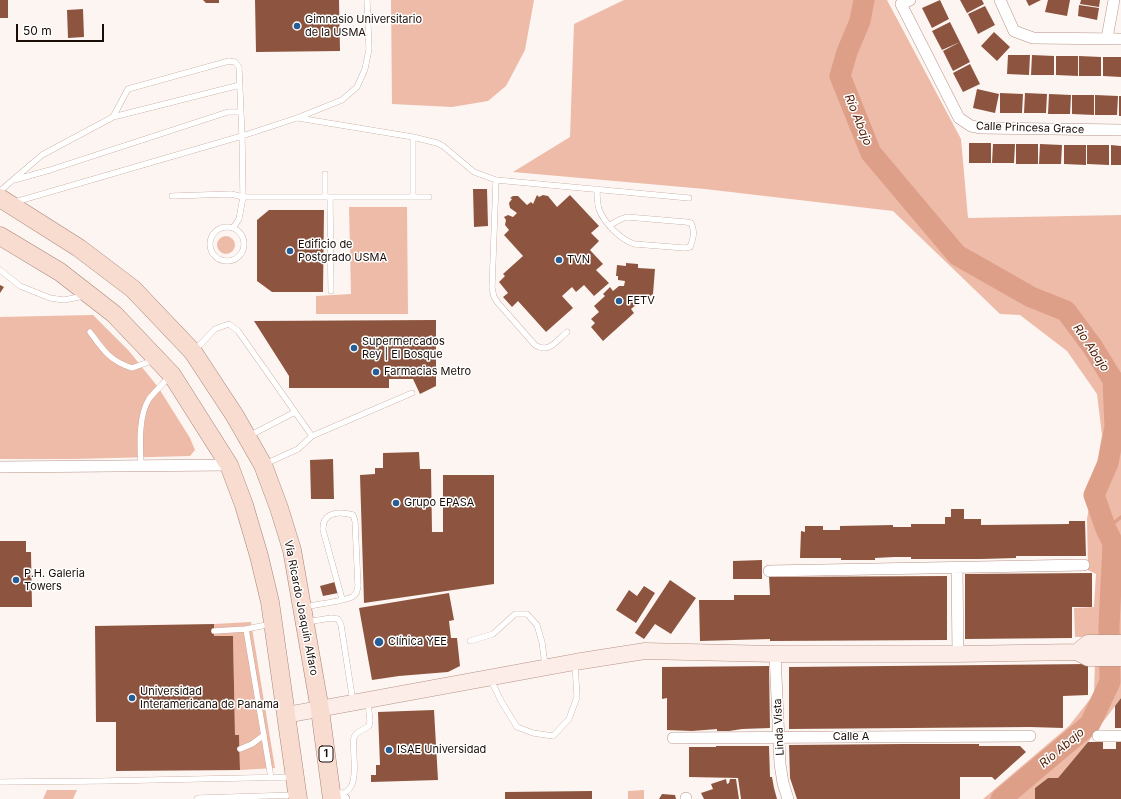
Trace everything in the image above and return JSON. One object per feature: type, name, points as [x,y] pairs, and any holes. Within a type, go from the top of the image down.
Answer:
[{"type":"main road","name":"Vía Ricardo Joaquín Alfaro","points":[[3,198],[79,248],[133,289],[193,352],[235,416],[263,465],[280,508],[292,550],[336,796]]},
{"type":"main road","points":[[0,236],[60,272],[114,314],[172,374],[228,465],[244,505],[259,556],[274,624],[297,790]]},
{"type":"street","name":"Calle Princesa Grace","points":[[910,0],[900,4],[959,118],[971,126],[981,128],[1121,130]]},
{"type":"street","points":[[1000,0],[1014,31],[1033,38],[1121,39]]},
{"type":"street","points":[[1107,38],[1114,0]]},
{"type":"street","points":[[0,467],[228,465]]},
{"type":"street","points":[[769,571],[1084,565]]},
{"type":"street","points":[[957,568],[958,654]]},
{"type":"street","points":[[286,715],[320,710],[490,677],[644,651],[775,654],[958,654],[1084,651],[1121,643]]},
{"type":"street","points":[[1084,651],[1121,658]]},
{"type":"street","name":"Linda Vista","points":[[775,654],[782,777],[788,799]]},
{"type":"street","name":"Calle A","points":[[673,738],[1030,736]]},
{"type":"street","points":[[1098,736],[1121,736]]},
{"type":"lane","points":[[3,198],[242,136],[297,118],[342,100],[357,87],[365,69],[369,49],[367,0]]},
{"type":"lane","points":[[113,117],[128,89],[229,61],[235,62],[239,67],[243,197],[239,219],[233,228]]},
{"type":"lane","points":[[3,198],[12,180],[42,155],[113,117],[240,85]]},
{"type":"lane","points":[[12,180],[50,170],[228,112],[241,112]]},
{"type":"lane","points":[[297,118],[437,142],[474,172],[496,180],[689,198]]},
{"type":"lane","points":[[413,137],[413,197]]},
{"type":"lane","points":[[325,174],[328,197],[332,291]]},
{"type":"lane","points":[[496,180],[492,288],[494,297],[534,345],[540,348],[545,349],[567,332]]},
{"type":"lane","points":[[597,189],[598,208],[610,225],[623,238],[634,244],[685,248],[690,247],[693,241],[694,228],[691,223],[686,222],[627,217],[621,218],[610,225]]},
{"type":"lane","points":[[172,196],[231,194],[243,197],[429,197]]},
{"type":"lane","points":[[228,227],[233,228],[242,236],[244,247],[238,257],[228,261],[223,261],[218,259],[211,250],[211,239],[217,230],[228,227]]},
{"type":"lane","points":[[0,270],[20,286],[50,298],[64,300],[90,295]]},
{"type":"lane","points":[[193,352],[215,329],[229,324],[238,330],[312,436]]},
{"type":"lane","points":[[90,332],[104,352],[117,362],[129,367],[132,368],[157,359]]},
{"type":"lane","points":[[141,466],[140,438],[143,417],[149,400],[172,374]]},
{"type":"lane","points":[[263,465],[298,448],[312,436],[412,393]]},
{"type":"lane","points":[[247,437],[295,412]]},
{"type":"lane","points":[[303,615],[353,596],[357,592],[355,521],[353,515],[330,514],[322,523],[342,599]]},
{"type":"lane","points":[[470,641],[493,634],[515,614],[527,614],[537,625],[542,642],[546,667]]},
{"type":"lane","points":[[303,615],[338,619],[341,625],[361,701],[370,721],[369,726],[357,733],[354,737],[354,772],[352,787],[348,791],[336,796]]},
{"type":"lane","points":[[214,631],[246,629],[274,624]]},
{"type":"lane","points":[[246,629],[271,778]]},
{"type":"lane","points":[[490,677],[501,702],[517,727],[533,733],[553,736],[569,719],[577,697],[575,662]]},
{"type":"lane","points":[[240,749],[252,744],[264,735]]},
{"type":"lane","points":[[0,782],[103,782],[271,778],[297,790]]},
{"type":"lane","points":[[197,799],[297,790]]},
{"type":"shaded area","points":[[391,0],[534,0],[525,50],[506,86],[488,101],[452,107],[392,104]]},
{"type":"shaded area","points":[[624,0],[887,0],[961,139],[968,218],[1121,215],[1121,636],[1075,637],[1074,608],[1094,607],[1096,574],[1088,570],[1087,519],[1102,435],[1097,394],[1067,351],[1020,315],[1000,314],[893,211],[705,189],[513,172],[570,137],[574,24]]},
{"type":"shaded area","points":[[349,207],[407,207],[408,314],[316,314],[316,296],[351,294]]},
{"type":"shaded area","points":[[226,236],[233,238],[235,245],[233,252],[226,254],[219,252],[217,245],[219,238]]},
{"type":"shaded area","points":[[93,315],[129,351],[158,387],[190,438],[195,450],[190,456],[0,459],[0,317]]},
{"type":"shaded area","points":[[251,622],[275,768],[240,770],[239,735],[235,735],[233,636],[214,636],[214,624]]},
{"type":"shaded area","points":[[1095,662],[1121,662],[1121,698],[1088,742],[1058,778],[1048,778],[1035,788],[1035,799],[983,799],[1069,726],[1094,694]]},
{"type":"shaded area","points":[[47,790],[77,790],[73,799],[43,799]]},
{"type":"shaded area","points":[[644,790],[644,799],[628,799],[628,791]]},
{"type":"building","points":[[0,0],[8,0],[8,18],[0,18]]},
{"type":"building","points":[[203,0],[219,0],[219,3],[206,3]]},
{"type":"building","name":"Gimnasio Universitario de la USMA","points":[[255,0],[339,0],[340,51],[256,52]]},
{"type":"building","points":[[940,0],[949,19],[932,28],[922,8]]},
{"type":"building","points":[[960,0],[982,0],[984,4],[967,13]]},
{"type":"building","points":[[1026,0],[1041,0],[1029,6]]},
{"type":"building","points":[[1048,0],[1070,0],[1067,16],[1045,12]]},
{"type":"building","points":[[1081,0],[1100,0],[1099,7],[1080,4]]},
{"type":"building","points":[[1079,5],[1099,8],[1097,20],[1078,16]]},
{"type":"building","points":[[985,6],[995,25],[978,34],[968,14]]},
{"type":"building","points":[[83,9],[84,37],[68,38],[67,10]]},
{"type":"building","points":[[950,22],[960,42],[942,50],[932,31]]},
{"type":"building","points":[[994,32],[1010,47],[997,61],[981,46]]},
{"type":"building","points":[[960,42],[970,62],[953,71],[943,51]]},
{"type":"building","points":[[1008,55],[1030,55],[1029,75],[1007,74]]},
{"type":"building","points":[[1032,55],[1054,56],[1054,75],[1031,75]]},
{"type":"building","points":[[1056,56],[1078,56],[1078,76],[1056,75]]},
{"type":"building","points":[[1079,56],[1101,57],[1101,76],[1079,76]]},
{"type":"building","points":[[1103,57],[1121,57],[1121,77],[1103,76]]},
{"type":"building","points":[[970,64],[980,84],[963,92],[953,73]]},
{"type":"building","points":[[977,89],[999,94],[995,113],[973,108]]},
{"type":"building","points":[[1000,93],[1023,94],[1022,113],[1000,113]]},
{"type":"building","points":[[1025,93],[1047,94],[1046,113],[1024,113]]},
{"type":"building","points":[[1049,94],[1071,95],[1070,114],[1048,114]]},
{"type":"building","points":[[1072,95],[1094,95],[1094,115],[1072,114]]},
{"type":"building","points":[[1095,95],[1118,96],[1117,115],[1095,115]]},
{"type":"building","points":[[1119,96],[1121,96],[1121,116],[1119,116]]},
{"type":"building","points":[[969,143],[991,143],[991,163],[969,163]]},
{"type":"building","points":[[993,144],[1015,144],[1014,163],[992,163]]},
{"type":"building","points":[[1016,144],[1038,144],[1038,164],[1016,164]]},
{"type":"building","points":[[1040,144],[1062,145],[1061,164],[1039,164]]},
{"type":"building","points":[[1064,145],[1086,145],[1086,165],[1064,164]]},
{"type":"building","points":[[1087,145],[1109,145],[1109,165],[1087,164]]},
{"type":"building","points":[[1111,145],[1121,146],[1121,165],[1111,165]]},
{"type":"building","points":[[473,189],[487,189],[488,226],[474,227]]},
{"type":"building","name":"TVN","points":[[537,195],[539,197],[543,195],[548,196],[557,207],[570,195],[599,226],[591,233],[599,241],[590,250],[603,264],[596,270],[609,283],[594,296],[584,285],[576,292],[572,287],[562,296],[573,308],[546,332],[518,301],[512,307],[503,297],[508,293],[499,282],[505,276],[503,274],[523,256],[504,235],[509,230],[505,225],[506,220],[504,217],[508,215],[513,217],[517,213],[510,208],[509,203],[512,199],[510,198],[513,196],[518,196],[527,205],[531,202],[533,204]]},
{"type":"building","name":"Edificio de Postgrado USMA","points":[[269,210],[324,210],[323,292],[272,292],[257,281],[257,220]]},
{"type":"building","name":"FETV","points":[[626,263],[638,264],[638,268],[655,269],[653,294],[649,297],[637,296],[637,304],[631,309],[634,313],[603,341],[591,327],[595,323],[591,319],[599,312],[594,306],[605,296],[603,294],[610,287],[613,291],[619,286],[624,286],[625,281],[618,280],[618,276],[616,276],[617,265],[626,266]]},
{"type":"building","points":[[0,285],[4,287],[0,293]]},
{"type":"building","name":"Supermercados Rey | El Bosque","points":[[436,320],[436,386],[420,394],[413,379],[389,379],[389,388],[289,388],[289,376],[254,321]]},
{"type":"building","name":"Grupo EPASA","points":[[419,452],[420,469],[431,469],[432,532],[443,532],[443,475],[494,475],[494,584],[364,603],[360,475],[375,474],[375,468],[383,468],[383,453]]},
{"type":"building","points":[[333,459],[334,499],[311,499],[310,460]]},
{"type":"building","points":[[951,509],[964,509],[964,519],[981,519],[981,525],[1069,524],[1069,521],[1085,521],[1086,556],[1016,556],[1016,558],[981,559],[911,559],[911,557],[894,557],[875,558],[875,560],[800,558],[801,531],[805,532],[805,526],[823,526],[823,530],[840,530],[840,526],[893,525],[893,527],[911,527],[911,524],[945,524],[945,517],[951,517]]},
{"type":"building","name":"P.H. Galeria Towers","points":[[0,541],[26,541],[26,552],[31,552],[32,607],[0,607]]},
{"type":"building","points":[[762,560],[762,579],[733,579],[733,561]]},
{"type":"building","points":[[1092,573],[1092,607],[1072,607],[1072,638],[965,639],[965,574]]},
{"type":"building","points":[[947,576],[947,640],[770,641],[770,639],[700,641],[699,600],[734,600],[734,595],[770,595],[769,577]]},
{"type":"building","points":[[670,580],[696,598],[671,634],[655,624],[644,639],[635,633]]},
{"type":"building","points":[[335,582],[338,593],[323,596],[320,586]]},
{"type":"building","points":[[644,586],[655,593],[636,623],[616,610],[629,590],[637,596]]},
{"type":"building","points":[[449,593],[454,620],[449,621],[451,638],[457,638],[460,666],[448,672],[372,680],[359,608]]},
{"type":"building","points":[[214,624],[214,636],[233,636],[235,735],[239,735],[240,770],[116,771],[116,722],[96,722],[95,626]]},
{"type":"building","points":[[1088,664],[1088,695],[1063,696],[1063,728],[789,729],[789,667]]},
{"type":"building","points":[[769,666],[770,728],[729,731],[717,731],[717,729],[692,731],[667,730],[667,698],[662,699],[662,667]]},
{"type":"building","points":[[1121,698],[1121,728],[1115,728],[1115,706]]},
{"type":"building","points":[[434,710],[438,780],[371,782],[371,775],[376,775],[376,765],[380,765],[378,712]]},
{"type":"building","points":[[1088,742],[1103,742],[1103,749],[1116,749],[1116,742],[1121,742],[1121,799],[1035,799],[1035,788],[1048,778],[1058,778]]},
{"type":"building","points":[[979,744],[979,746],[1020,746],[1026,752],[995,780],[992,777],[960,777],[960,799],[797,799],[790,778],[789,745]]},
{"type":"building","points":[[769,746],[770,777],[772,777],[777,799],[741,799],[738,778],[689,777],[689,747]]},
{"type":"building","points":[[726,779],[727,784],[729,783],[730,779],[736,779],[739,799],[704,799],[701,793],[713,789],[711,784]]},
{"type":"building","points":[[592,791],[592,799],[505,799],[505,792]]},
{"type":"building","points":[[662,794],[675,795],[676,799],[659,799]]},
{"type":"waterway","name":"Río Abajo","points":[[864,0],[860,21],[847,52],[840,76],[871,153],[957,255],[1031,297],[1066,311],[1092,346],[1113,380],[1115,427],[1108,463],[1094,495],[1106,529],[1113,543],[1109,626],[1110,682],[1090,724],[1001,799]]},
{"type":"waterway","points":[[1106,529],[1121,517]]},
{"type":"place","name":"Gimnasio Universitario de la USMA","points":[[297,26]]},
{"type":"place","name":"Edificio de Postgrado USMA","points":[[290,251]]},
{"type":"place","name":"TVN","points":[[559,260]]},
{"type":"place","name":"FETV","points":[[619,301]]},
{"type":"place","name":"Supermercados Rey | El Bosque","points":[[354,348]]},
{"type":"place","name":"Farmacias Metro","points":[[376,372]]},
{"type":"place","name":"Grupo EPASA","points":[[396,503]]},
{"type":"place","name":"P.H. Galeria Towers","points":[[16,580]]},
{"type":"place","name":"Clínica YEE","points":[[379,642]]},
{"type":"place","name":"Universidad Interamericana de Panama","points":[[132,698]]},
{"type":"place","name":"ISAE Universidad","points":[[389,750]]}]
